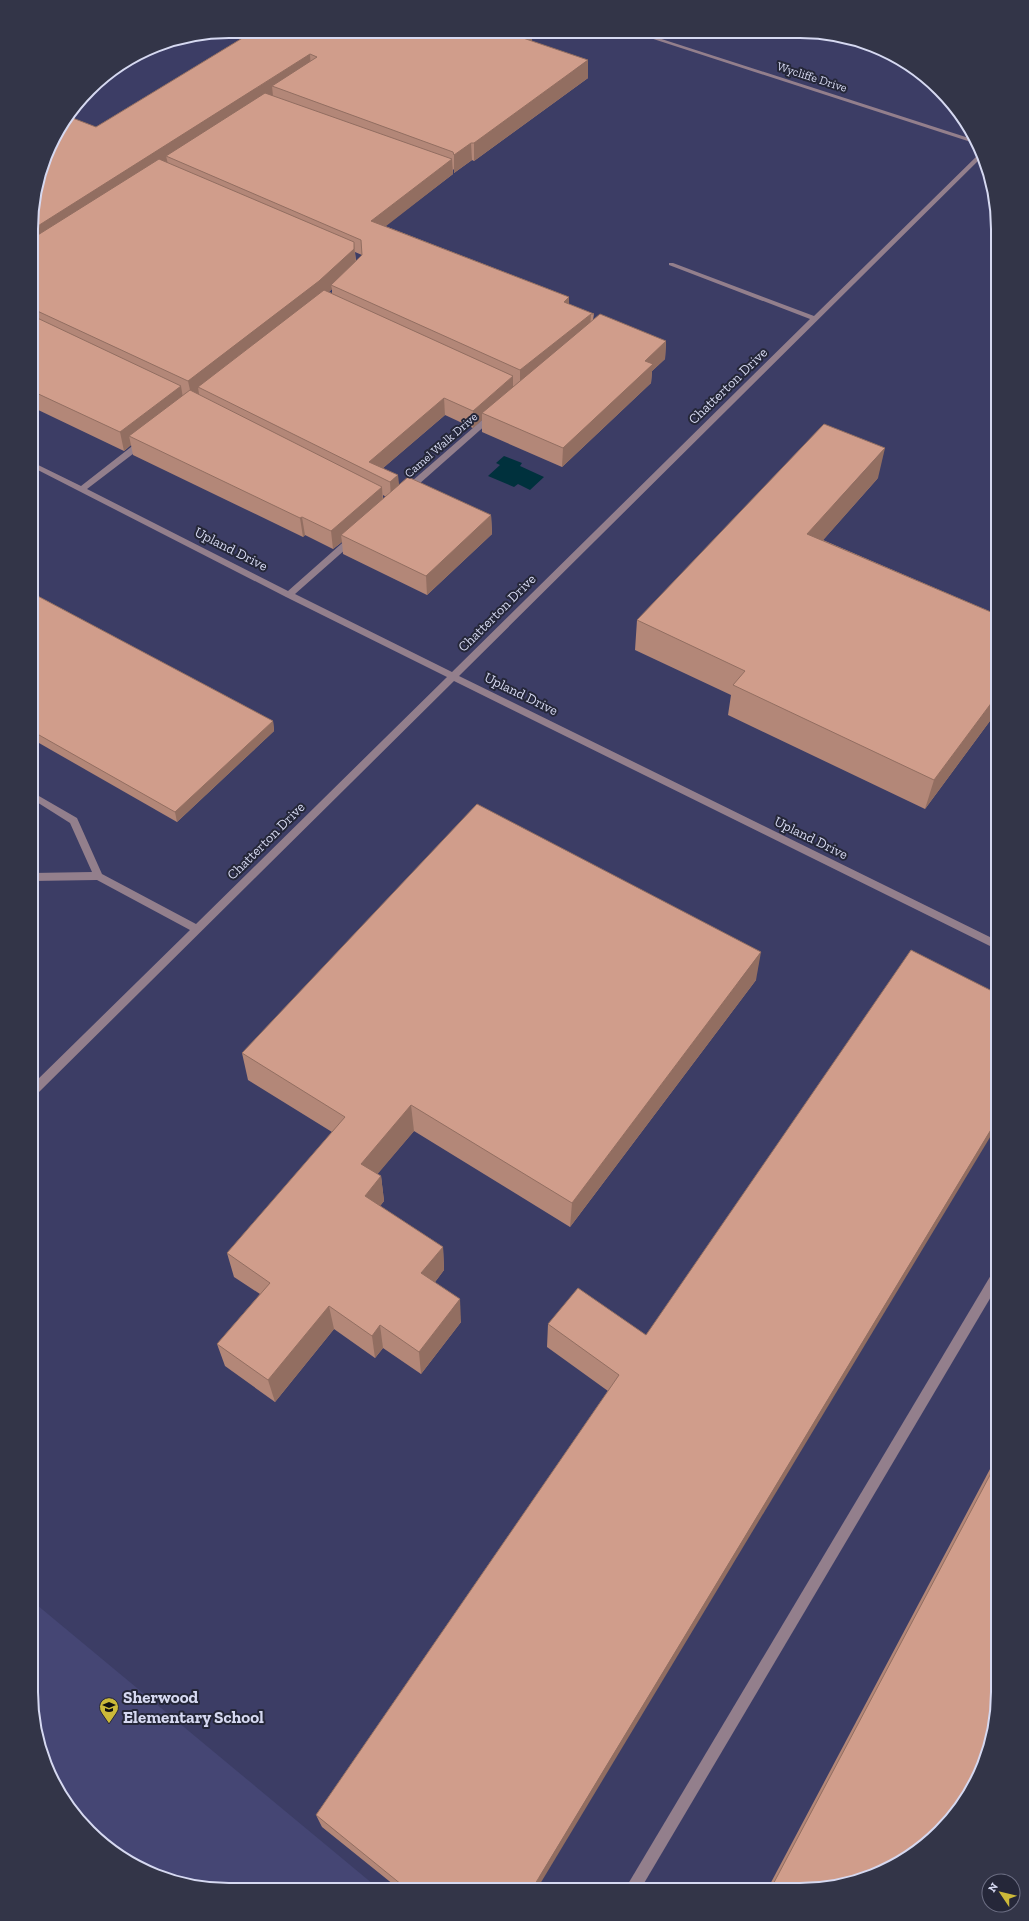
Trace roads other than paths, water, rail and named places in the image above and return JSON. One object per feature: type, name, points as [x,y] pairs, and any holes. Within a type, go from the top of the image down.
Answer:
[{"type":"street","name":"Wycliffe Drive","points":[[653,38],[969,140]]},
{"type":"street","name":"Chatterton Drive","points":[[38,1086],[816,320],[977,159]]},
{"type":"street","points":[[671,264],[816,320]]},
{"type":"street","name":"Camel Walk Drive","points":[[403,493],[497,411]]},
{"type":"street","points":[[82,489],[152,435]]},
{"type":"street","name":"Upland Drive","points":[[38,467],[289,595],[991,943]]},
{"type":"street","points":[[289,595],[357,534]]},
{"type":"street","points":[[38,799],[74,821],[98,876]]},
{"type":"street","points":[[38,877],[98,876],[197,929]]},
{"type":"street","points":[[636,1883],[991,1286]]},
{"type":"place","name":"Sherwood Elementary School","points":[[109,1724]]}]
